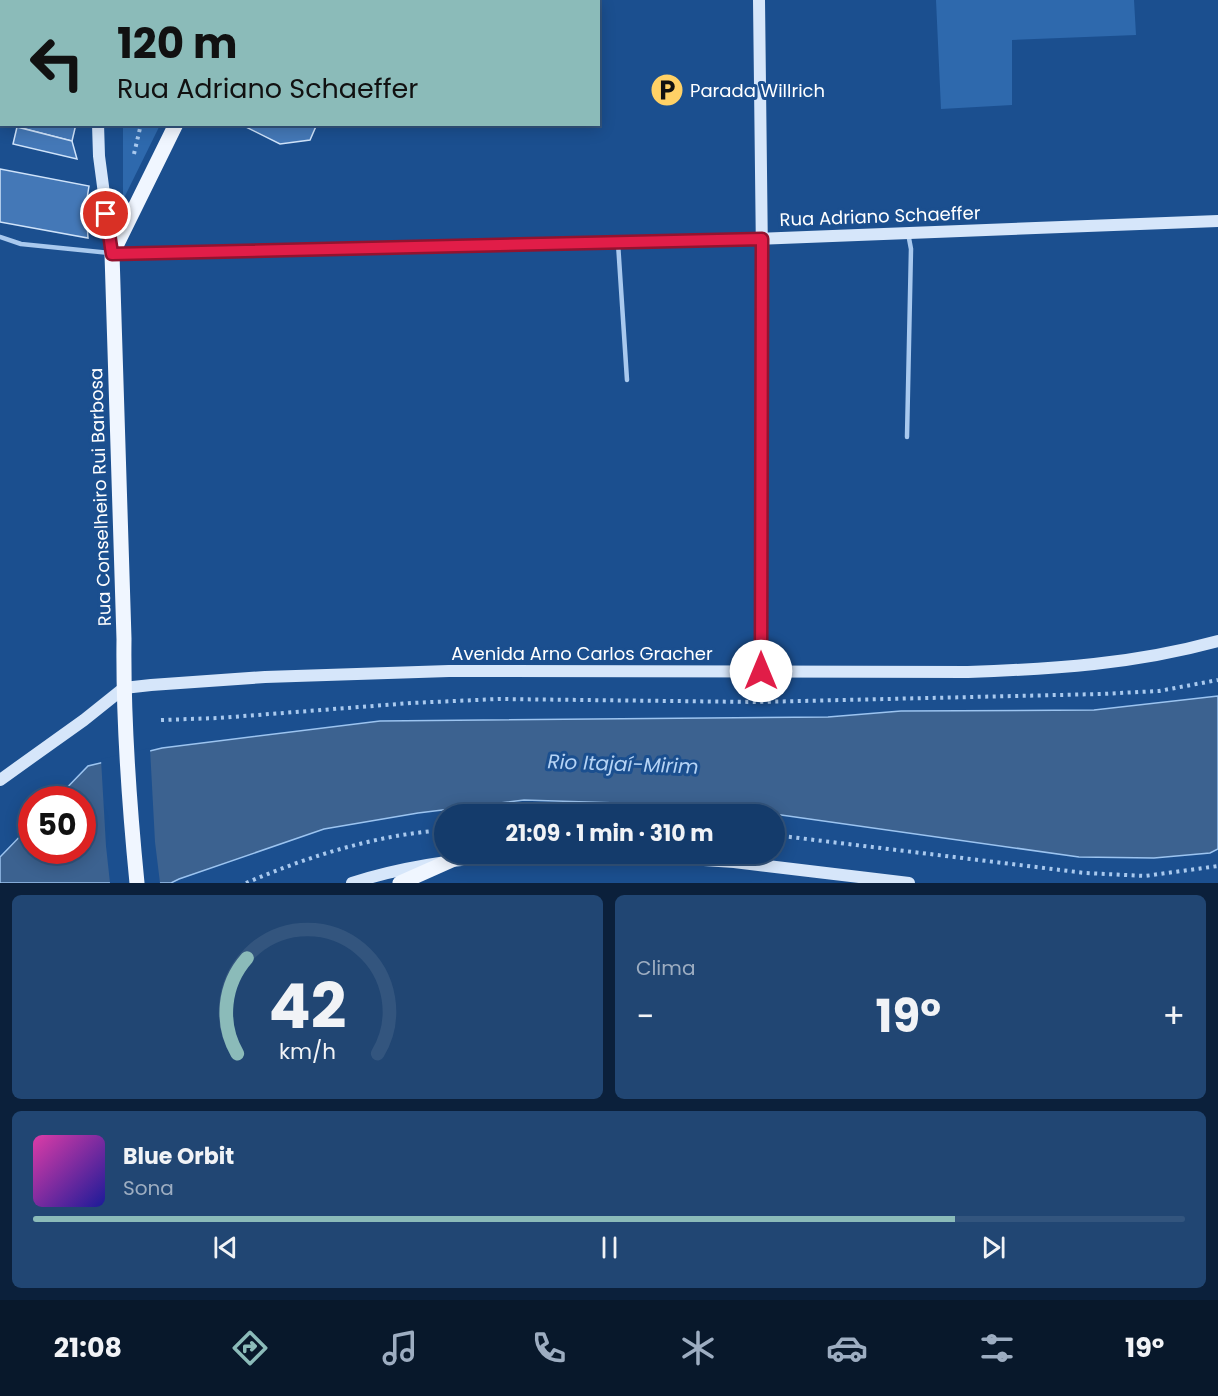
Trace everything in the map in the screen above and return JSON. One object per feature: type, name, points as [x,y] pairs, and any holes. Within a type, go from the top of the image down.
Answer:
[{"type":"main road","points":[[759,0],[762,239],[761,671]]},
{"type":"main road","points":[[98,126],[99,156],[112,254]]},
{"type":"main road","points":[[112,254],[175,126]]},
{"type":"main road","name":"Rua Adriano Schaeffer","points":[[112,254],[762,239],[1218,221]]},
{"type":"main road","name":"Rua Conselheiro Rui Barbosa","points":[[112,254],[124,688],[137,883]]},
{"type":"main road","name":"Avenida Arno Carlos Gracher","points":[[124,688],[265,677],[449,671],[956,672],[1048,669],[1124,662],[1218,641]]},
{"type":"main road","points":[[0,780],[84,720],[124,688]]},
{"type":"main road","points":[[352,883],[373,876],[434,864]]},
{"type":"main road","points":[[400,883],[443,864]]},
{"type":"main road","points":[[751,864],[909,883]]},
{"type":"lane","points":[[907,437],[911,249],[908,233]]},
{"type":"lane","points":[[0,237],[21,244],[112,254]]},
{"type":"lane","points":[[618,243],[627,380]]},
{"type":"path","points":[[134,154],[141,126]]},
{"type":"path","points":[[161,720],[498,699],[757,702],[1101,694],[1159,691],[1218,680]]},
{"type":"path","points":[[246,883],[311,857],[359,844],[434,832]]},
{"type":"path","points":[[785,836],[1085,873],[1145,876],[1218,866]]},
{"type":"shaded area","points":[[936,0],[1134,0],[1136,35],[1012,40],[1012,105],[941,109]]},
{"type":"shaded area","points":[[123,126],[160,126],[123,200]]},
{"type":"water","name":"Rio Itajaí-Mirim","points":[[1218,696],[1218,849],[1210,853],[1154,858],[1079,857],[785,816],[785,804],[650,804],[524,800],[491,804],[434,804],[434,811],[324,829],[171,883],[0,883],[0,857],[18,838],[18,864],[96,864],[96,786],[69,786],[88,766],[162,748],[380,721],[828,717],[901,711],[1094,710]]},
{"type":"pier","points":[[150,748],[155,842],[160,883],[110,883],[101,759]]},
{"type":"building","points":[[14,126],[76,126],[72,141]]},
{"type":"building","points":[[244,126],[316,126],[310,140],[280,144]]},
{"type":"building","points":[[17,127],[72,141],[77,159],[13,144]]},
{"type":"building","points":[[0,169],[89,186],[86,205],[88,238],[0,222]]},
{"type":"place","name":"Parada Willrich","points":[[667,90]]},
{"type":"route","points":[[106,214],[112,254],[762,239],[761,671]]}]
